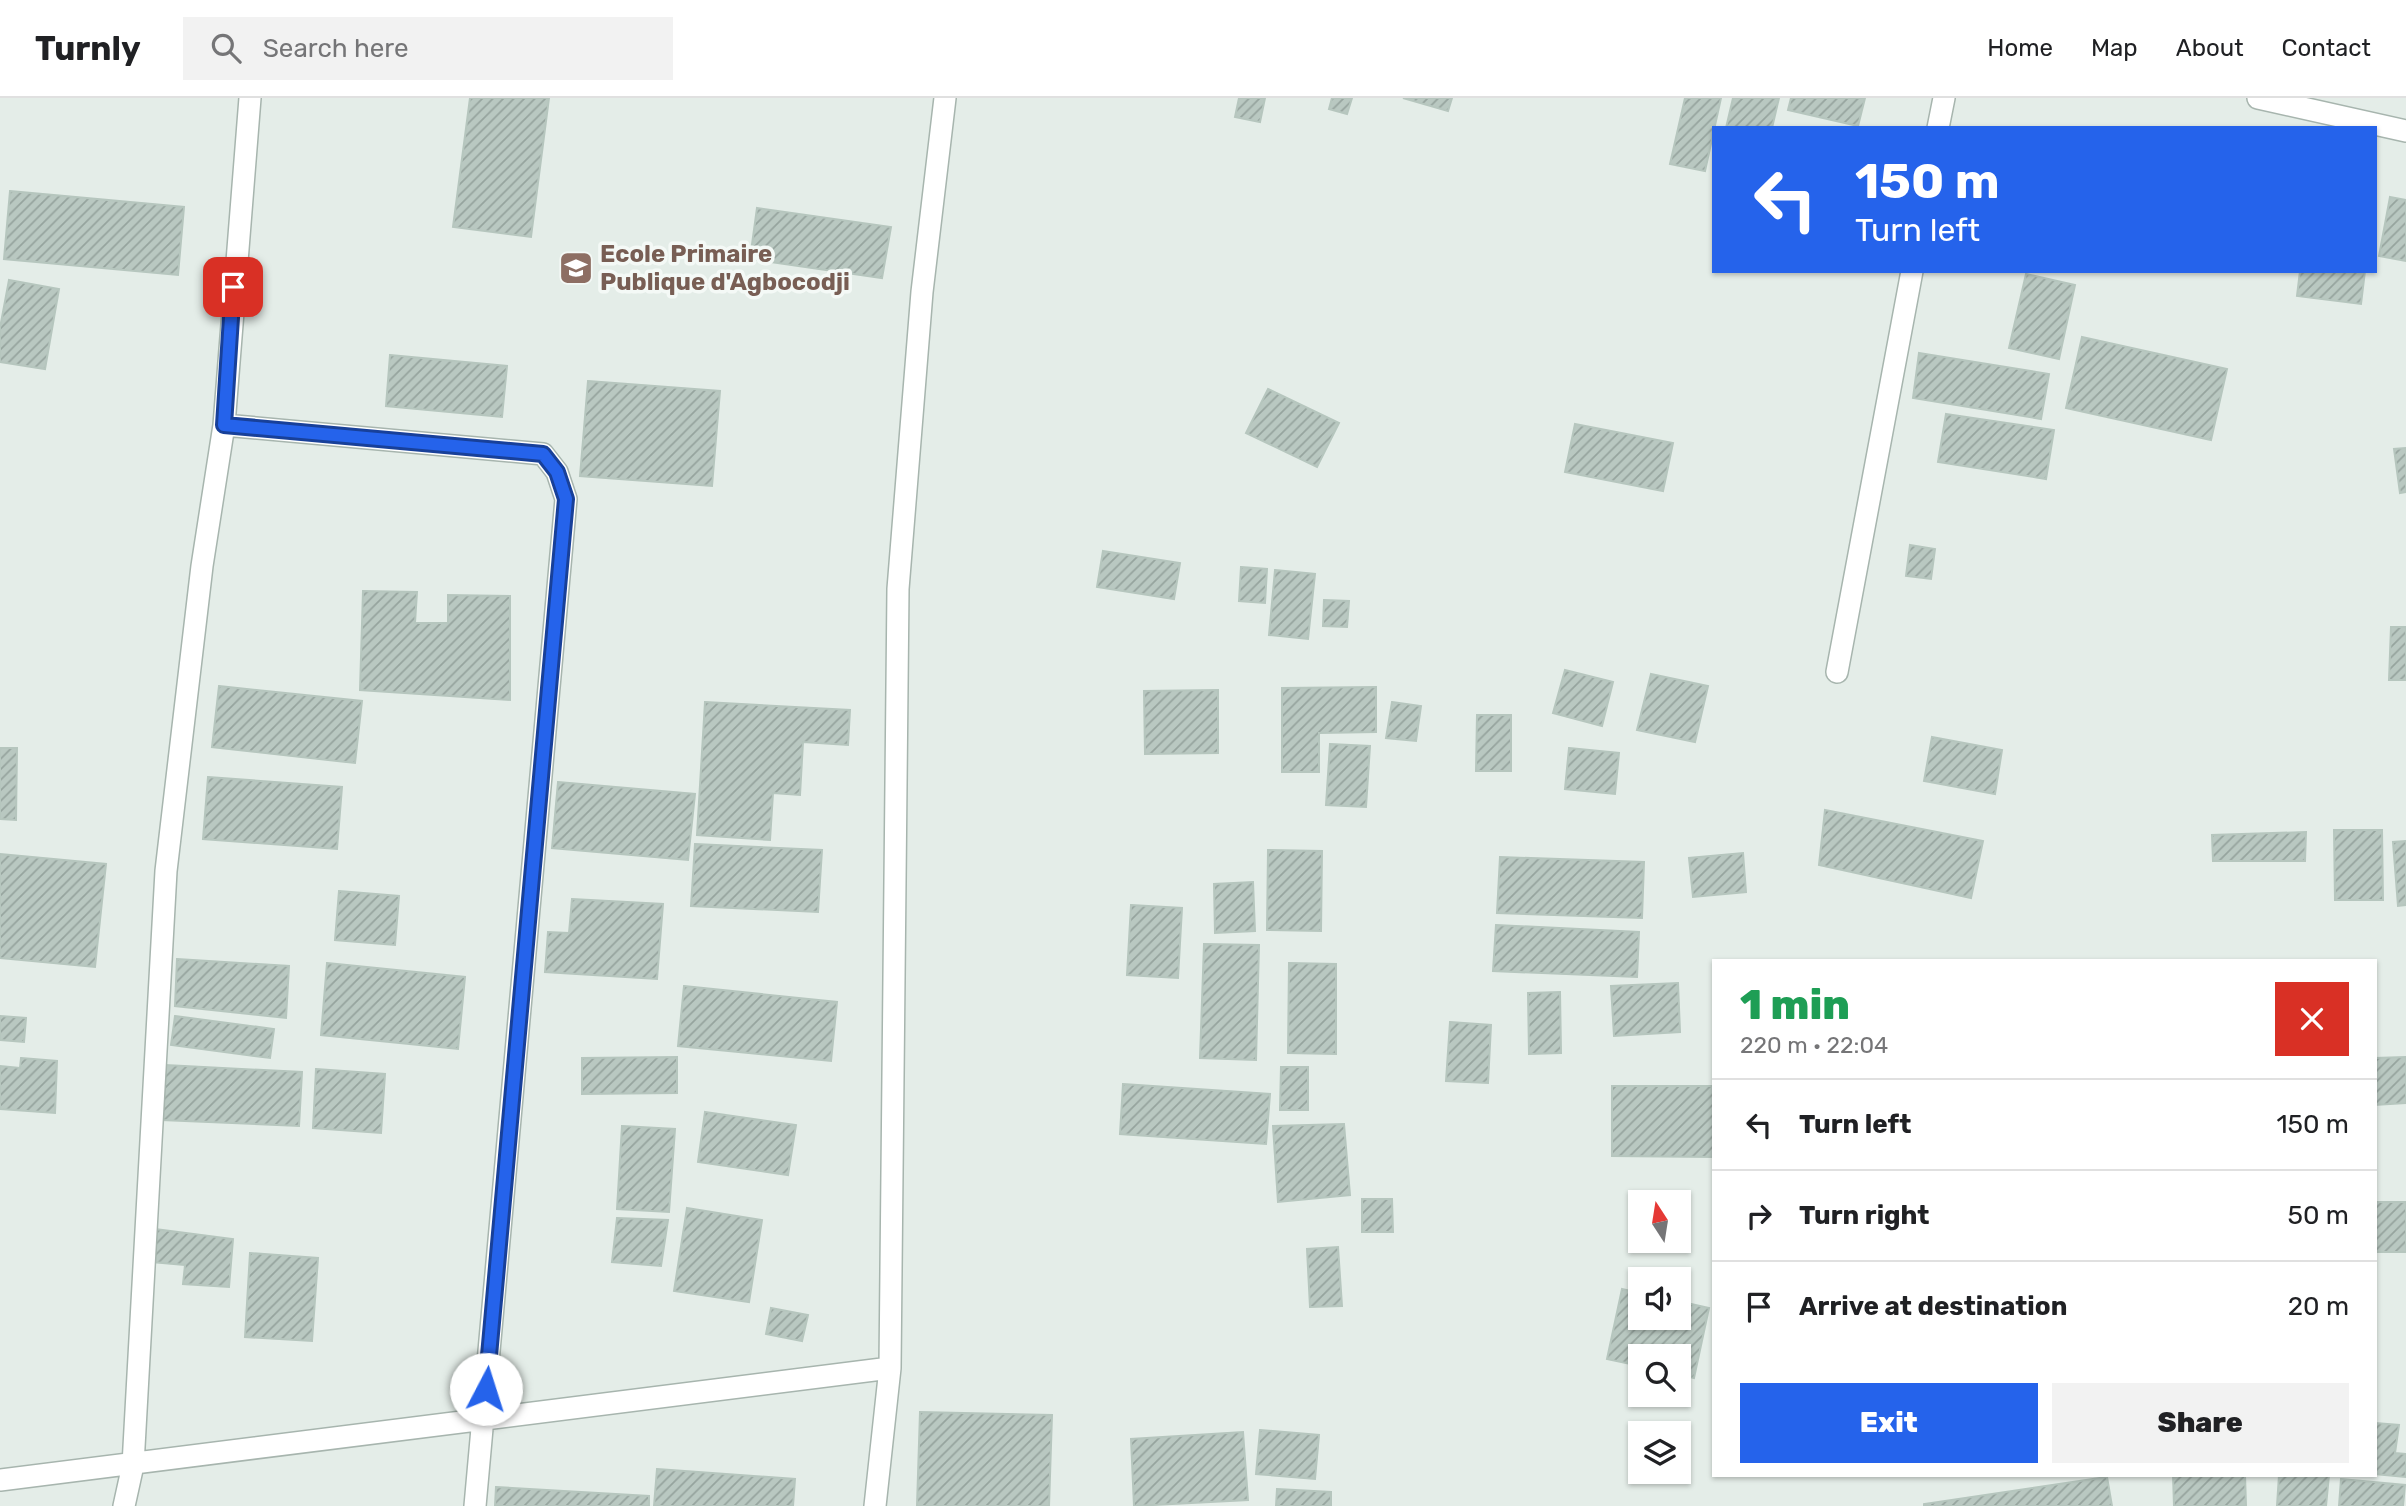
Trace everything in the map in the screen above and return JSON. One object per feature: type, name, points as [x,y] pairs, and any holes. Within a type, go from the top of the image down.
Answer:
[{"type":"street","points":[[124,1506],[133,1465],[166,871],[202,566],[224,425],[250,98]]},
{"type":"street","points":[[875,1506],[890,1368],[898,589],[922,292],[945,98]]},
{"type":"street","points":[[1938,126],[1944,98]]},
{"type":"street","points":[[2258,98],[2406,131]]},
{"type":"street","points":[[1838,672],[1912,273]]},
{"type":"street","points":[[224,425],[543,454],[557,472],[566,499],[475,1506]]},
{"type":"street","points":[[0,1480],[133,1465],[483,1417],[890,1368]]},
{"type":"building","points":[[470,98],[549,98],[531,237],[453,227]]},
{"type":"building","points":[[1239,98],[1265,98],[1260,122],[1235,117]]},
{"type":"building","points":[[1332,98],[1352,98],[1347,114],[1329,109]]},
{"type":"building","points":[[1403,98],[1452,98],[1448,111]]},
{"type":"building","points":[[1685,98],[1721,98],[1715,126],[1712,126],[1705,171],[1670,164]]},
{"type":"building","points":[[1733,98],[1779,98],[1772,126],[1726,126]]},
{"type":"building","points":[[1791,98],[1865,98],[1858,126],[1788,110]]},
{"type":"building","points":[[10,191],[184,207],[178,275],[4,259]]},
{"type":"building","points":[[2390,197],[2406,200],[2406,261],[2379,256]]},
{"type":"building","points":[[757,208],[891,227],[882,278],[750,259]]},
{"type":"building","points":[[2300,273],[2365,273],[2361,304],[2297,296]]},
{"type":"building","points":[[2026,274],[2075,285],[2059,359],[2009,348]]},
{"type":"building","points":[[9,280],[59,289],[45,369],[0,362],[0,328]]},
{"type":"building","points":[[2082,337],[2227,369],[2211,440],[2066,408]]},
{"type":"building","points":[[1919,353],[2049,374],[2041,419],[1913,398]]},
{"type":"building","points":[[390,355],[507,366],[502,417],[386,406]]},
{"type":"building","points":[[588,381],[720,391],[712,486],[580,476]]},
{"type":"building","points":[[1268,389],[1339,423],[1317,467],[1246,433]]},
{"type":"building","points":[[1946,414],[2054,430],[2046,479],[1938,462]]},
{"type":"building","points":[[1575,424],[1673,443],[1663,491],[1565,472]]},
{"type":"building","points":[[2406,448],[2406,492],[2400,493],[2394,449]]},
{"type":"building","points":[[1910,545],[1935,549],[1931,579],[1906,576]]},
{"type":"building","points":[[1103,551],[1180,563],[1174,599],[1097,587]]},
{"type":"building","points":[[1241,567],[1267,569],[1265,603],[1239,601]]},
{"type":"building","points":[[1275,570],[1315,574],[1308,639],[1269,635]]},
{"type":"building","points":[[363,591],[417,592],[415,623],[448,623],[448,595],[510,596],[510,700],[360,690]]},
{"type":"building","points":[[1324,600],[1349,601],[1347,627],[1323,626]]},
{"type":"building","points":[[2391,627],[2406,627],[2406,680],[2389,680]]},
{"type":"building","points":[[1565,670],[1613,682],[1602,726],[1553,713]]},
{"type":"building","points":[[1651,674],[1708,686],[1695,742],[1637,730]]},
{"type":"building","points":[[219,686],[362,701],[355,763],[212,747]]},
{"type":"building","points":[[1376,687],[1376,732],[1319,733],[1319,772],[1282,772],[1282,688]]},
{"type":"building","points":[[1218,690],[1218,753],[1145,754],[1144,691]]},
{"type":"building","points":[[705,702],[850,710],[848,745],[803,742],[800,795],[773,793],[770,840],[697,835]]},
{"type":"building","points":[[1392,702],[1421,706],[1416,741],[1386,738]]},
{"type":"building","points":[[1477,715],[1511,715],[1511,771],[1476,771]]},
{"type":"building","points":[[1932,737],[2002,750],[1995,794],[1924,781]]},
{"type":"building","points":[[1330,744],[1370,746],[1366,807],[1326,805]]},
{"type":"building","points":[[0,748],[17,748],[16,820],[0,819]]},
{"type":"building","points":[[1569,748],[1619,753],[1615,794],[1565,789]]},
{"type":"building","points":[[208,777],[342,787],[337,849],[203,839]]},
{"type":"building","points":[[558,782],[695,794],[688,860],[552,848]]},
{"type":"building","points":[[1825,810],[1983,841],[1971,898],[1819,865]]},
{"type":"building","points":[[2334,830],[2382,830],[2383,900],[2335,900]]},
{"type":"building","points":[[2306,832],[2305,861],[2213,861],[2212,835]]},
{"type":"building","points":[[2406,841],[2406,905],[2398,906],[2393,842]]},
{"type":"building","points":[[695,844],[822,850],[818,912],[691,906]]},
{"type":"building","points":[[1268,850],[1322,851],[1321,931],[1267,930]]},
{"type":"building","points":[[1743,853],[1746,892],[1693,897],[1689,858]]},
{"type":"building","points":[[0,854],[106,864],[95,967],[0,958]]},
{"type":"building","points":[[1500,857],[1644,862],[1642,918],[1497,913]]},
{"type":"building","points":[[1253,882],[1255,931],[1215,933],[1214,884]]},
{"type":"building","points":[[339,891],[399,896],[395,945],[335,940]]},
{"type":"building","points":[[572,899],[663,904],[657,979],[545,972],[548,932],[569,933]]},
{"type":"building","points":[[1131,905],[1182,908],[1178,978],[1127,975]]},
{"type":"building","points":[[1496,925],[1639,932],[1637,977],[1493,971]]},
{"type":"building","points":[[1204,944],[1259,945],[1256,1060],[1200,1058]]},
{"type":"building","points":[[177,959],[289,966],[286,1018],[175,1006]]},
{"type":"building","points":[[327,963],[465,977],[458,1049],[321,1035]]},
{"type":"building","points":[[1289,963],[1336,964],[1336,1054],[1288,1053]]},
{"type":"building","points":[[1678,983],[1680,1032],[1614,1036],[1611,986]]},
{"type":"building","points":[[684,986],[837,1002],[831,1061],[678,1046]]},
{"type":"building","points":[[1560,992],[1561,1053],[1529,1054],[1528,993]]},
{"type":"building","points":[[0,1016],[26,1018],[24,1042],[0,1040]]},
{"type":"building","points":[[175,1016],[274,1029],[270,1058],[171,1045]]},
{"type":"building","points":[[1450,1022],[1491,1025],[1488,1083],[1446,1081]]},
{"type":"building","points":[[677,1057],[677,1093],[582,1094],[582,1058]]},
{"type":"building","points":[[2406,1057],[2406,1103],[2377,1105],[2377,1058]]},
{"type":"building","points":[[21,1058],[57,1061],[55,1113],[0,1109],[0,1066],[20,1068]]},
{"type":"building","points":[[165,1065],[302,1072],[299,1126],[162,1120]]},
{"type":"building","points":[[1281,1067],[1308,1067],[1308,1110],[1280,1110]]},
{"type":"building","points":[[316,1069],[385,1074],[381,1133],[313,1128]]},
{"type":"building","points":[[1123,1084],[1270,1094],[1266,1144],[1120,1134]]},
{"type":"building","points":[[1612,1086],[1712,1086],[1712,1157],[1612,1156]]},
{"type":"building","points":[[705,1112],[796,1125],[788,1175],[698,1162]]},
{"type":"building","points":[[1344,1124],[1350,1195],[1278,1202],[1273,1126]]},
{"type":"building","points":[[622,1126],[675,1129],[669,1212],[617,1209]]},
{"type":"building","points":[[1362,1199],[1392,1199],[1393,1232],[1362,1232]]},
{"type":"building","points":[[2377,1202],[2406,1202],[2406,1252],[2377,1252]]},
{"type":"building","points":[[687,1208],[762,1220],[749,1302],[674,1291]]},
{"type":"building","points":[[617,1218],[668,1220],[661,1266],[612,1262]]},
{"type":"building","points":[[155,1229],[233,1239],[229,1287],[183,1284],[185,1265],[152,1262]]},
{"type":"building","points":[[1338,1247],[1342,1306],[1310,1307],[1307,1249]]},
{"type":"building","points":[[250,1253],[318,1258],[312,1341],[245,1337]]},
{"type":"building","points":[[1622,1289],[1628,1290],[1628,1330],[1691,1330],[1691,1304],[1709,1308],[1694,1378],[1691,1377],[1691,1344],[1628,1344],[1628,1363],[1607,1359]]},
{"type":"building","points":[[771,1308],[808,1315],[802,1341],[766,1334]]},
{"type":"building","points":[[920,1412],[1052,1415],[1049,1506],[917,1506]]},
{"type":"building","points":[[2377,1423],[2399,1425],[2395,1453],[2406,1454],[2406,1477],[2377,1474]]},
{"type":"building","points":[[1260,1430],[1319,1435],[1315,1479],[1256,1474]]},
{"type":"building","points":[[1243,1432],[1248,1500],[1134,1506],[1131,1439]]},
{"type":"building","points":[[657,1469],[795,1479],[793,1506],[654,1506]]},
{"type":"building","points":[[2107,1477],[2112,1506],[1924,1506],[1924,1504]]},
{"type":"building","points":[[2173,1477],[2245,1477],[2246,1506],[2174,1506]]},
{"type":"building","points":[[2279,1477],[2329,1477],[2326,1506],[2277,1506]]},
{"type":"building","points":[[2341,1479],[2405,1485],[2403,1506],[2339,1506]]},
{"type":"building","points":[[496,1487],[649,1496],[649,1506],[495,1506]]},
{"type":"building","points":[[1277,1489],[1331,1492],[1331,1506],[1276,1506]]},
{"type":"place","name":"Ecole Primaire Publique d'Agbocodji","points":[[576,268]]},
{"type":"route","points":[[233,287],[224,425],[543,454],[557,472],[566,499],[486,1389]]}]
